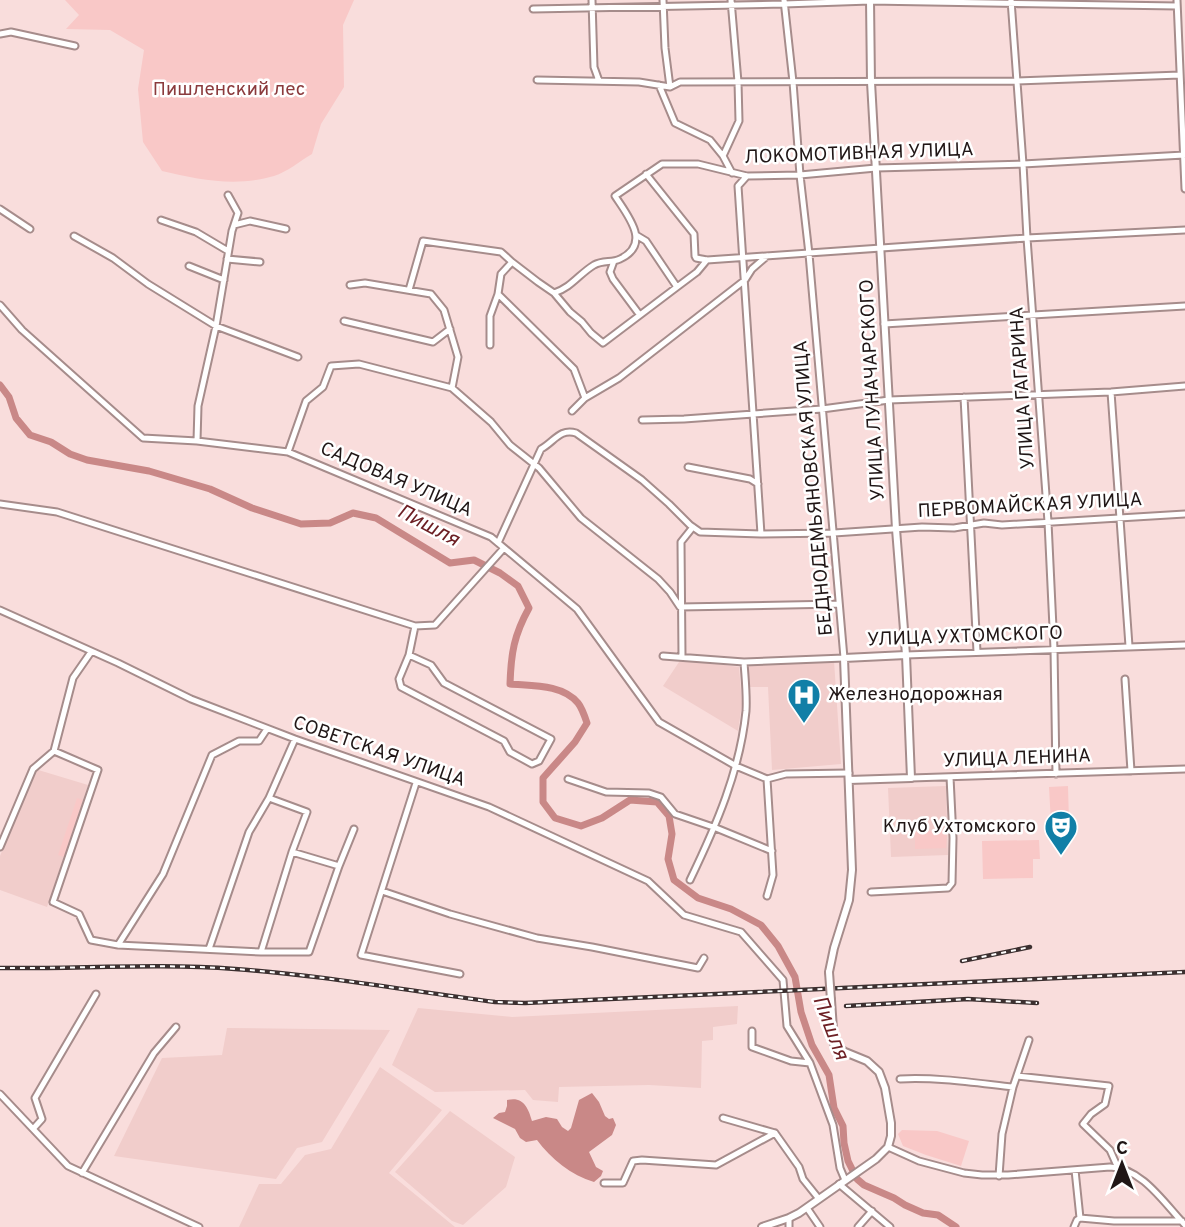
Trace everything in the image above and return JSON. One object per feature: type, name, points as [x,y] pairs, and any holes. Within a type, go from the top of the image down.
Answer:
[{"type":"main road","name":"УЛИЦА ЛУНАЧАРСКОГО","points":[[870,1],[871,82],[911,778]]},
{"type":"main road","name":"УЛИЦА УХТОМСКОГО","points":[[844,658],[905,655]]},
{"type":"main road","name":"БЕДНОДЕМЬЯНОВСКАЯ УЛИЦА","points":[[844,658],[852,855],[849,900],[834,948],[830,972],[834,1044],[867,1061],[883,1079],[891,1123],[888,1147]]},
{"type":"main road","name":"УЛИЦА ЛЕНИНА","points":[[849,777],[911,778]]},
{"type":"main road","points":[[762,1227],[789,1218],[807,1208],[876,1159],[888,1147]]},
{"type":"street","points":[[592,0],[594,67],[599,81]]},
{"type":"street","points":[[533,9],[664,3],[870,1],[1177,3],[1185,189]]},
{"type":"street","name":"УЛИЦА ГАГАРИНА","points":[[1011,1],[1048,522],[1056,774]]},
{"type":"street","name":"БЕДНОДЕМЬЯНОВСКАЯ УЛИЦА","points":[[784,2],[810,254],[844,658]]},
{"type":"street","points":[[664,3],[665,48],[670,86]]},
{"type":"street","points":[[731,3],[739,121],[723,156],[732,174]]},
{"type":"street","points":[[0,34],[11,32],[75,46]]},
{"type":"street","points":[[537,80],[639,82],[670,86],[680,82],[1017,81],[1180,75]]},
{"type":"street","name":"ЛОКОМОТИВНАЯ УЛИЦА","points":[[659,85],[675,123],[710,140],[723,156]]},
{"type":"street","name":"ЛОКОМОТИВНАЯ УЛИЦА","points":[[635,234],[630,219],[615,196],[662,164],[698,164],[747,176],[1184,155]]},
{"type":"street","points":[[646,174],[694,234],[696,258],[707,260],[1185,230]]},
{"type":"street","points":[[747,176],[738,186],[761,534]]},
{"type":"street","points":[[197,441],[198,406],[238,213],[228,195]]},
{"type":"street","points":[[0,209],[30,229]]},
{"type":"street","points":[[160,220],[196,232],[229,251]]},
{"type":"street","points":[[234,225],[250,220],[286,229]]},
{"type":"street","points":[[554,293],[565,289],[596,264],[619,260],[634,249],[635,234]]},
{"type":"street","points":[[635,234],[646,241],[677,287]]},
{"type":"street","points":[[74,236],[113,258],[148,284],[216,326],[298,357]]},
{"type":"street","points":[[409,290],[424,241],[501,252],[554,293],[603,343],[697,272],[707,260]]},
{"type":"street","points":[[572,411],[585,398],[620,378],[745,280],[752,268],[767,256]]},
{"type":"street","points":[[227,259],[260,262]]},
{"type":"street","points":[[614,261],[610,271],[613,279],[639,314]]},
{"type":"street","points":[[490,345],[490,316],[498,294],[501,274],[512,262]]},
{"type":"street","points":[[189,266],[224,280]]},
{"type":"street","points":[[350,285],[365,283],[431,294],[444,310],[458,357],[452,388]]},
{"type":"street","points":[[498,294],[574,369],[585,398]]},
{"type":"street","name":"САДОВАЯ УЛИЦА","points":[[0,306],[22,330],[143,438],[197,441],[288,452],[491,537],[577,609],[659,722],[737,766]]},
{"type":"street","points":[[884,324],[1185,306]]},
{"type":"street","points":[[344,321],[433,342],[450,329]]},
{"type":"street","points":[[288,452],[306,401],[323,387],[331,366],[359,364],[452,388],[491,422],[510,445],[535,463],[582,518],[658,579],[680,607],[839,604]]},
{"type":"street","points":[[642,420],[822,409],[889,400],[1111,392],[1185,386]]},
{"type":"street","points":[[1111,392],[1129,646]]},
{"type":"street","points":[[964,397],[977,652]]},
{"type":"street","points":[[0,504],[57,512],[415,626],[435,625],[482,573],[501,546],[541,449],[558,435],[569,431],[576,433],[642,480],[692,527],[681,542],[682,656]]},
{"type":"street","points":[[688,467],[750,479],[758,484]]},
{"type":"street","name":"ПЕРВОМАЙСКАЯ УЛИЦА","points":[[692,527],[699,532],[834,533],[1185,514]]},
{"type":"street","name":"СОВЕТСКАЯ УЛИЦА","points":[[0,610],[191,699],[267,729],[489,807],[648,881],[684,915],[741,932],[783,980],[787,1026],[810,1063]]},
{"type":"street","points":[[409,655],[431,665],[444,683],[551,739],[540,761],[532,764],[510,752],[503,741],[401,688],[399,679],[409,655],[415,626]]},
{"type":"street","name":"УЛИЦА УХТОМСКОГО","points":[[905,655],[1185,645]]},
{"type":"street","points":[[0,847],[33,769],[54,751],[74,678],[91,652]]},
{"type":"street","name":"УЛИЦА УХТОМСКОГО","points":[[663,656],[744,662],[844,658]]},
{"type":"street","points":[[690,880],[716,828],[737,766],[746,709],[744,662]]},
{"type":"street","points":[[1125,679],[1131,771]]},
{"type":"street","points":[[118,945],[163,874],[212,755],[239,741],[259,741],[267,729]]},
{"type":"street","points":[[209,949],[249,832],[270,798],[295,739]]},
{"type":"street","points":[[54,751],[98,771],[53,902],[79,914],[91,940],[118,945],[309,952],[354,829]]},
{"type":"street","points":[[737,766],[767,779],[773,875],[767,896]]},
{"type":"street","name":"УЛИЦА ЛЕНИНА","points":[[911,778],[1185,769]]},
{"type":"street","name":"УЛИЦА ЛЕНИНА","points":[[767,779],[786,774],[849,777]]},
{"type":"street","points":[[871,892],[948,888],[952,883],[950,777]]},
{"type":"street","points":[[568,779],[606,792],[649,793],[661,797],[675,814],[772,851]]},
{"type":"street","points":[[416,783],[361,955],[460,974]]},
{"type":"street","points":[[261,952],[307,812],[270,798]]},
{"type":"street","points":[[292,852],[340,866]]},
{"type":"street","points":[[382,891],[450,915],[537,938],[698,968],[704,958]]},
{"type":"street","points":[[33,1129],[42,1119],[35,1098],[96,994]]},
{"type":"street","points":[[82,1173],[154,1052],[176,1027]]},
{"type":"street","points":[[752,1031],[752,1047],[791,1061],[810,1063],[833,1125],[840,1168],[845,1181],[890,1227]]},
{"type":"street","points":[[999,1176],[1002,1133],[1013,1087],[1029,1040]]},
{"type":"street","points":[[1017,1076],[1109,1086],[1105,1104],[1083,1124],[1110,1150],[1118,1168]]},
{"type":"street","points":[[900,1079],[934,1079],[1013,1087]]},
{"type":"street","points":[[0,1094],[68,1166],[199,1227]]},
{"type":"street","points":[[723,1118],[775,1133],[799,1167],[803,1179],[819,1199]]},
{"type":"street","points":[[604,1183],[623,1183],[633,1161],[716,1165],[775,1133]]},
{"type":"street","points":[[888,1147],[919,1161],[964,1173],[999,1176],[1118,1168],[1131,1171],[1183,1223]]},
{"type":"street","points":[[1075,1170],[1080,1218]]},
{"type":"street","points":[[807,1208],[820,1227]]},
{"type":"street","points":[[858,1227],[872,1211]]},
{"type":"street","points":[[789,1218],[789,1227]]},
{"type":"street","points":[[1074,1227],[1076,1220],[1080,1218],[1114,1224],[1183,1223]]},
{"type":"shaded area","points":[[681,659],[739,667],[742,704],[738,731],[663,686]]},
{"type":"shaded area","name":"Железнодорожная","points":[[834,661],[841,764],[772,770],[768,687],[748,687],[749,663]]},
{"type":"shaded area","points":[[35,769],[88,785],[47,907],[0,890],[0,856]]},
{"type":"shaded area","points":[[946,786],[948,855],[891,857],[888,788]]},
{"type":"shaded area","points":[[738,1006],[737,1024],[713,1027],[713,1040],[702,1041],[701,1088],[649,1085],[559,1087],[558,1102],[533,1100],[525,1090],[435,1092],[392,1065],[418,1008],[512,1017]]},
{"type":"shaded area","points":[[227,1028],[390,1030],[322,1142],[297,1148],[276,1179],[114,1156],[162,1058],[222,1055]]},
{"type":"shaded area","points":[[380,1067],[442,1110],[389,1173],[455,1227],[239,1227],[259,1184],[281,1184],[305,1155],[331,1149]]},
{"type":"shaded area","points":[[592,1093],[605,1116],[613,1118],[616,1125],[612,1135],[589,1152],[596,1167],[603,1171],[594,1182],[562,1166],[537,1140],[526,1142],[515,1129],[493,1118],[505,1112],[507,1100],[513,1099],[521,1101],[527,1107],[532,1121],[546,1117],[557,1119],[568,1131],[579,1100]]},
{"type":"shaded area","points":[[450,1111],[515,1157],[506,1187],[463,1225],[452,1221],[395,1172]]},
{"type":"green space","name":"Пишленский лес","points":[[65,0],[354,0],[343,25],[344,87],[321,124],[312,154],[279,174],[232,182],[162,171],[143,142],[138,89],[144,50],[110,30],[66,29],[79,15]]},
{"type":"green space","points":[[1068,786],[1069,822],[1051,823],[1049,787]]},
{"type":"green space","points":[[77,798],[83,800],[64,857],[58,855]]},
{"type":"green space","points":[[915,832],[947,832],[946,848],[915,849]]},
{"type":"green space","points":[[1039,840],[1040,859],[1033,859],[1033,878],[983,879],[982,841]]},
{"type":"green space","points":[[902,1130],[937,1131],[969,1141],[961,1166],[903,1146],[898,1134]]},
{"type":"waterway","name":"Пишля","points":[[0,385],[9,397],[16,418],[30,435],[51,442],[70,454],[87,460],[149,471],[210,489],[252,508],[301,524],[330,523],[353,513],[376,518],[450,563],[474,560],[518,586],[529,608],[514,644],[510,684],[546,687],[564,692],[578,703],[587,723],[575,742],[543,778],[543,802],[555,818],[581,826],[602,818],[630,800],[657,802],[669,816],[672,834],[668,859],[674,880],[698,898],[731,909],[761,925],[778,946],[795,977],[801,1012],[812,1045],[829,1075],[834,1108],[843,1126],[848,1161],[857,1179],[905,1205],[923,1213],[938,1215],[956,1227]]},
{"type":"railway","points":[[962,961],[1030,947]]},
{"type":"railway","points":[[0,968],[206,967],[333,979],[495,1002],[525,1003],[1185,972]]},
{"type":"railway","points":[[846,1006],[968,999],[1037,1003]]},
{"type":"place","name":"Железнодорожная","points":[[804,725]]},
{"type":"place","name":"Клуб Ухтомского","points":[[1061,857]]}]
